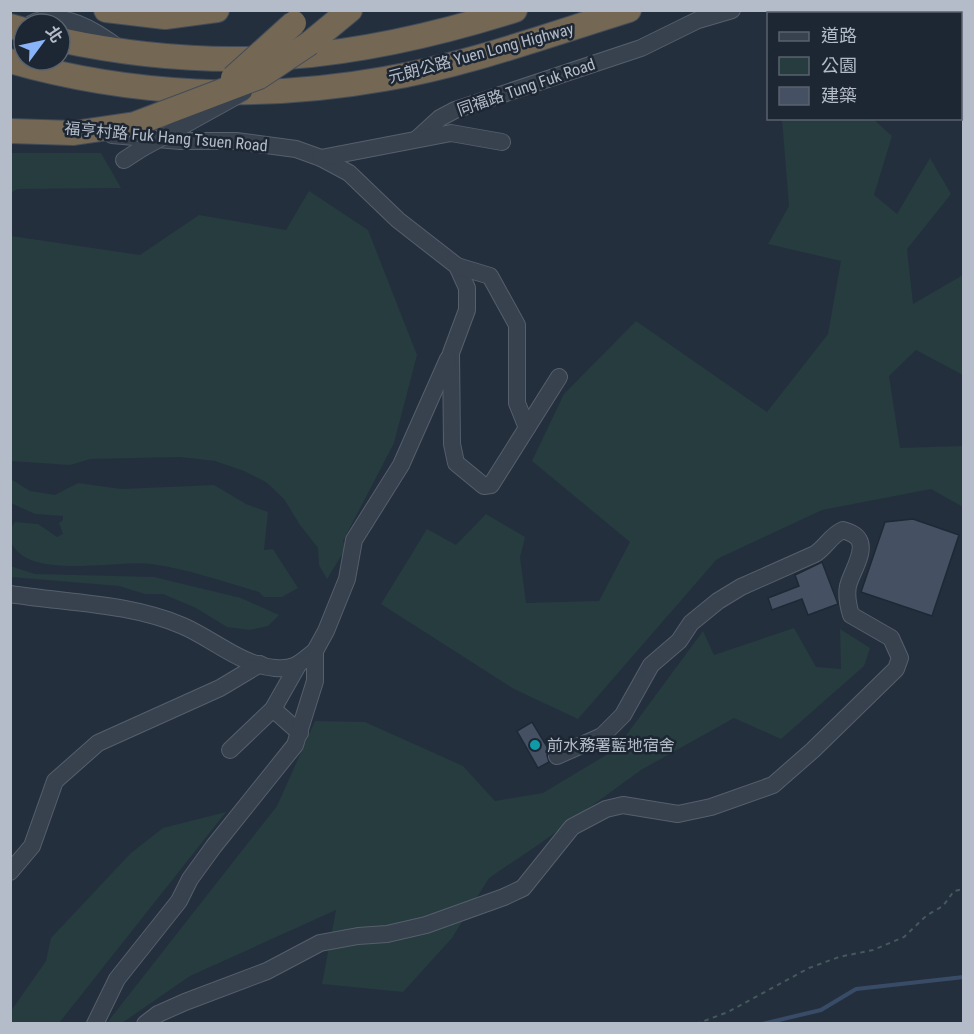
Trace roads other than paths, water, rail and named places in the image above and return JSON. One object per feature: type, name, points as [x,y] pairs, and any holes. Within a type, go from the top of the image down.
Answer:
[{"type":"highway","points":[[106,10],[148,17],[207,13]]},
{"type":"highway","points":[[210,96],[249,66],[306,10]]},
{"type":"highway","points":[[10,131],[74,133],[135,124],[259,77],[310,43],[350,10]]},
{"type":"highway","name":"元朗公路 Yuen Long Highway","points":[[72,42],[125,52],[245,61],[319,55],[400,42],[515,10]]},
{"type":"highway","name":"元朗公路 Yuen Long Highway","points":[[10,61],[100,82],[184,92],[237,93],[316,89],[418,72],[628,10]]},
{"type":"street","name":"同福路 Tung Fuk Road","points":[[418,138],[440,118],[455,110],[641,48],[698,20],[732,10]]},
{"type":"street","points":[[72,22],[99,34],[125,52]]},
{"type":"street","points":[[124,160],[260,82],[310,43]]},
{"type":"street","name":"福亨村路 Fuk Hang Tsuen Road","points":[[10,119],[52,128],[180,141],[247,142],[296,149],[321,158],[349,173],[398,220],[457,266]]},
{"type":"street","points":[[321,158],[451,133],[502,142]]},
{"type":"street","points":[[10,594],[123,610],[182,626],[260,664],[293,668],[298,665],[315,651],[326,631],[347,579],[354,540],[401,465],[451,353],[467,310],[467,288],[457,266]]},
{"type":"street","points":[[457,266],[490,276],[518,325],[517,403],[527,428]]},
{"type":"street","points":[[451,353],[452,444],[456,463],[484,486],[491,485],[559,376]]},
{"type":"street","points":[[145,1023],[185,1002],[267,971],[320,943],[358,936],[387,934],[426,925],[504,897],[523,888],[572,827],[606,809],[623,805],[678,814],[711,807],[773,785],[813,750],[896,669],[900,658],[891,638],[851,615],[847,602],[848,586],[860,550],[860,541],[855,534],[843,530],[836,533],[824,548],[815,554],[741,587],[718,601],[691,623],[679,641],[651,665],[623,715],[602,736],[557,756]]},
{"type":"street","points":[[95,1023],[117,979],[179,901],[190,879],[214,846],[296,745],[315,681],[315,651]]},
{"type":"street","points":[[10,872],[32,846],[55,781],[98,743],[220,688],[260,664]]},
{"type":"street","points":[[230,750],[273,708],[298,665]]},
{"type":"street","points":[[273,708],[300,733]]},
{"type":"waterway","points":[[762,1024],[821,1010],[856,989],[964,977]]},
{"type":"place","name":"前水務署藍地宿舍","points":[[535,745]]}]
